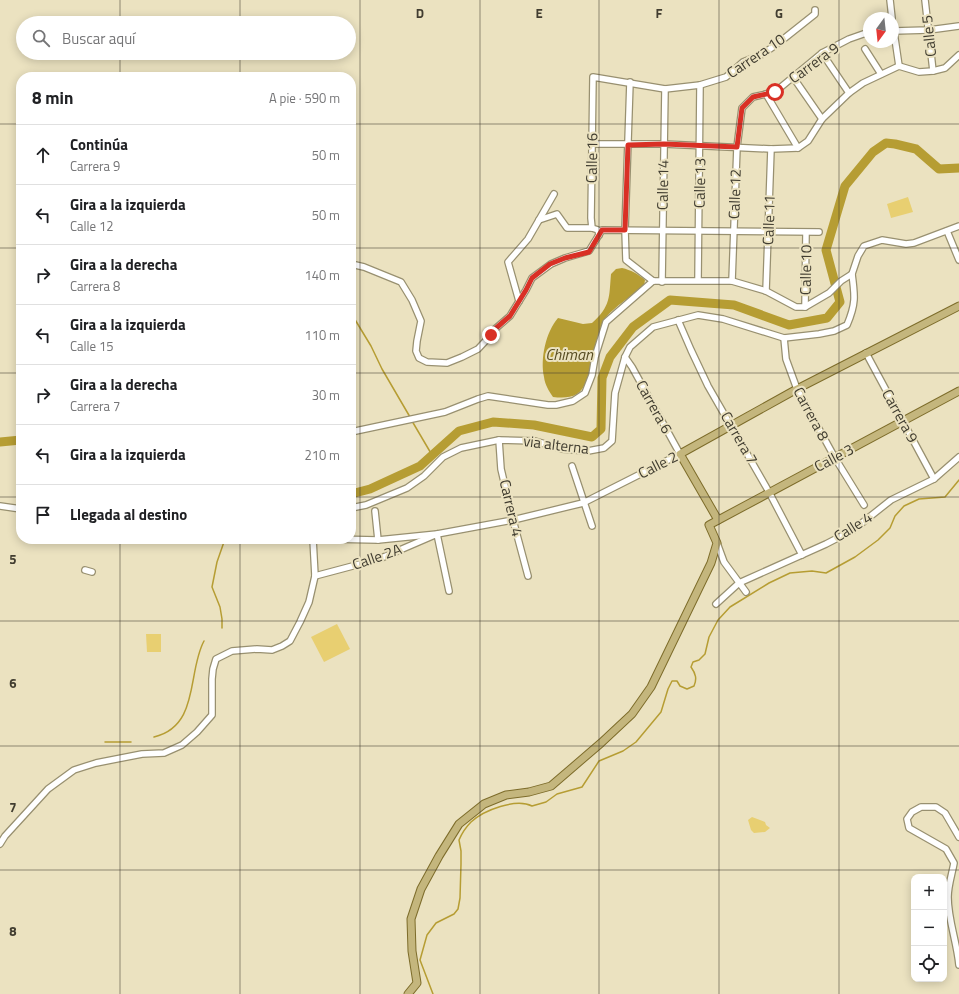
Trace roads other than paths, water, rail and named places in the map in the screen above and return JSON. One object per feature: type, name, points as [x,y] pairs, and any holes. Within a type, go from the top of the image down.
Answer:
[{"type":"main road","name":"Calle 2","points":[[680,454],[797,389],[959,306]]},
{"type":"main road","name":"Calle 3","points":[[717,543],[709,524],[959,391]]},
{"type":"main road","name":"Carrera 6","points":[[680,454],[718,520]]},
{"type":"main road","points":[[408,994],[417,983],[412,951],[411,919],[421,889],[459,824],[484,804],[506,795],[530,792],[550,786],[601,743],[632,714],[651,687],[711,563],[717,543]]},
{"type":"street","points":[[890,0],[891,12]]},
{"type":"street","name":"Calle 5","points":[[925,0],[930,30],[933,71]]},
{"type":"street","name":"Carrera 10","points":[[593,77],[665,89],[700,85],[726,77],[743,62],[762,54],[815,14],[815,10]]},
{"type":"street","points":[[899,29],[930,30],[959,26]]},
{"type":"street","name":"Carrera 9","points":[[742,108],[753,97],[775,92],[822,53],[849,39],[863,34]]},
{"type":"street","points":[[896,48],[899,66]]},
{"type":"street","points":[[865,49],[881,74]]},
{"type":"street","points":[[822,53],[849,93]]},
{"type":"street","points":[[592,144],[664,144],[771,149],[798,148],[808,141],[822,119],[849,93],[863,83],[899,66],[919,72],[945,68],[959,55]]},
{"type":"street","name":"Calle 16","points":[[592,228],[590,218],[593,77]]},
{"type":"street","points":[[793,77],[822,119]]},
{"type":"street","points":[[630,82],[625,230],[626,260],[653,281],[732,281],[766,290],[796,307],[805,307],[829,293],[841,281],[852,274],[858,256],[864,246],[882,240],[906,244],[914,243],[959,226]]},
{"type":"street","name":"Calle 13","points":[[698,280],[701,146],[700,85]]},
{"type":"street","name":"Calle 14","points":[[662,282],[665,89]]},
{"type":"street","points":[[766,94],[798,148]]},
{"type":"street","name":"Calle 12","points":[[732,281],[737,147],[742,108]]},
{"type":"street","name":"Calle 11","points":[[766,290],[771,149]]},
{"type":"street","points":[[519,301],[508,262],[528,239],[554,194]]},
{"type":"street","points":[[539,220],[557,214],[567,228],[592,228],[601,232],[625,230],[819,232]]},
{"type":"street","points":[[947,231],[959,260]]},
{"type":"street","points":[[356,265],[401,282],[412,300],[421,321],[416,341],[416,351],[419,358],[427,362],[447,363],[478,349],[495,329],[510,316],[532,278],[550,264],[565,258],[589,252],[601,232]]},
{"type":"street","name":"Calle 10","points":[[805,307],[806,233]]},
{"type":"street","name":"via alterna","points":[[356,507],[366,505],[407,488],[424,476],[443,457],[461,448],[500,440],[535,441],[562,449],[588,451],[604,448],[612,441],[615,393],[625,358],[630,347],[653,327],[698,315],[723,319],[784,338],[834,331],[847,325],[852,313],[855,301],[852,274]]},
{"type":"street","points":[[356,431],[445,412],[488,396],[548,405],[556,405],[573,401],[585,393],[592,375],[595,357],[606,322],[653,281]]},
{"type":"street","name":"Carrera 7","points":[[678,320],[708,386],[769,492],[802,555]]},
{"type":"street","name":"Carrera 8","points":[[784,338],[786,359],[797,389],[835,458],[864,505]]},
{"type":"street","name":"Carrera 9","points":[[866,353],[934,479]]},
{"type":"street","name":"Carrera 6","points":[[625,358],[632,367],[680,454]]},
{"type":"street","name":"Carrera 4","points":[[500,440],[501,469],[528,576]]},
{"type":"street","name":"Calle 2","points":[[356,540],[378,540],[437,534],[513,520],[583,503],[680,454]]},
{"type":"street","name":"Calle 4","points":[[716,604],[739,583],[854,530],[892,500],[934,479],[959,458]]},
{"type":"street","points":[[572,466],[583,503],[592,526]]},
{"type":"street","points":[[0,506],[16,508]]},
{"type":"street","points":[[375,511],[378,540]]},
{"type":"street","points":[[437,534],[449,591]]},
{"type":"street","name":"Calle 2A","points":[[315,576],[379,559],[437,534]]},
{"type":"street","points":[[717,543],[724,562],[746,592]]},
{"type":"street","points":[[0,844],[5,836],[48,789],[74,770],[103,761],[142,754],[164,753],[182,745],[197,732],[212,714],[212,679],[216,659],[232,651],[257,649],[272,650],[290,641],[309,602],[315,576],[313,544]]},
{"type":"street","points":[[711,563],[718,560],[724,562]]},
{"type":"street","points":[[85,570],[92,572]]},
{"type":"street","points":[[959,837],[945,813],[936,807],[921,807],[912,812],[907,819],[909,828],[946,849],[954,863],[948,897],[951,922],[958,951],[959,966]]},
{"type":"water","name":"Chiman","points":[[622,268],[637,274],[645,280],[644,286],[610,313],[603,322],[597,339],[590,372],[582,389],[577,394],[572,396],[563,398],[553,397],[545,383],[543,370],[545,346],[550,330],[558,318],[583,324],[592,323],[603,311],[608,301],[611,274],[616,269]]},
{"type":"waterway","points":[[356,493],[370,489],[420,466],[459,431],[493,422],[534,425],[592,437],[601,429],[602,378],[610,357],[633,327],[670,300],[734,305],[789,325],[827,318],[840,302],[826,250],[845,186],[873,152],[886,143],[895,144],[916,149],[939,169],[959,168]]},
{"type":"waterway","points":[[356,321],[410,417]]},
{"type":"waterway","points":[[412,421],[432,455]]},
{"type":"waterway","points":[[0,442],[16,440]]},
{"type":"waterway","points":[[433,994],[420,960],[427,935],[436,923],[454,914],[458,909],[460,898],[461,864],[459,840],[464,830],[471,822],[484,813],[500,806],[518,803],[532,806],[546,802],[557,794],[582,787],[599,761],[623,751],[636,742],[661,712],[672,681],[677,681],[680,686],[687,689],[694,686],[696,676],[691,667],[693,662],[699,660],[705,654],[709,637],[718,620],[730,607],[769,583],[790,573],[812,571],[826,573],[855,557],[878,540],[890,528],[895,516],[904,506],[919,499],[945,497],[959,480]]},
{"type":"waterway","points":[[222,628],[220,607],[212,587],[217,562],[223,544]]},
{"type":"waterway","points":[[154,737],[169,731],[179,722],[186,710],[195,668],[204,641]]},
{"type":"waterway","points":[[105,742],[131,742]]}]
